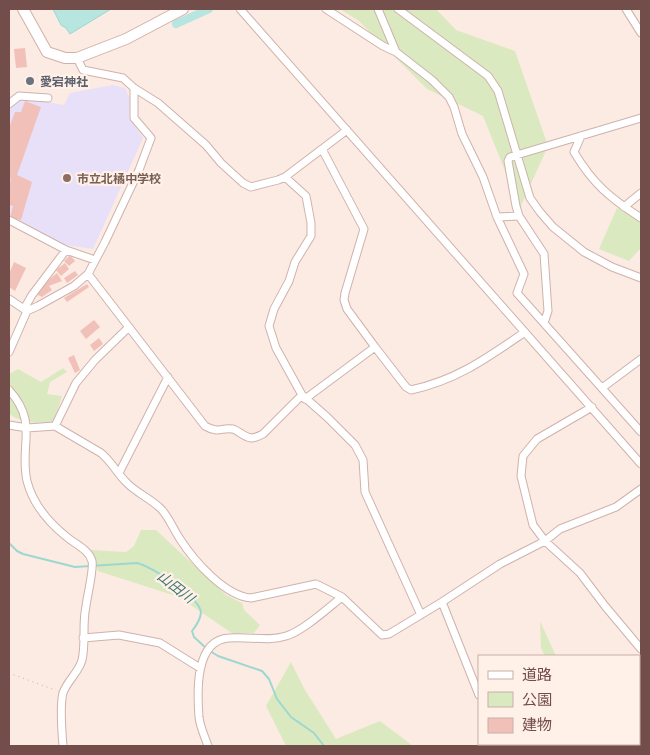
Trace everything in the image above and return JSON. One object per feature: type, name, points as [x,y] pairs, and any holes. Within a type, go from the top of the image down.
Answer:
[{"type":"street","points":[[23,9],[47,52],[65,58],[77,58],[126,38],[182,9]]},
{"type":"street","points":[[240,9],[641,464]]},
{"type":"street","points":[[326,9],[383,46],[396,52],[432,80],[448,97],[454,107],[462,134],[483,177],[497,217],[524,274],[518,294],[641,432]]},
{"type":"street","points":[[378,9],[396,52]]},
{"type":"street","points":[[398,9],[488,76],[498,91],[530,198],[553,228],[591,256],[612,267],[641,278]]},
{"type":"street","points":[[626,9],[641,31]]},
{"type":"street","points":[[77,58],[83,70],[124,78],[134,88],[158,103],[206,145],[221,163],[250,187],[278,180],[347,130]]},
{"type":"street","points":[[25,310],[38,306],[74,286],[88,274],[105,242],[139,170],[151,138],[134,118],[134,88]]},
{"type":"street","points":[[9,104],[19,96],[48,98]]},
{"type":"street","points":[[544,323],[548,312],[544,254],[519,216],[508,161],[510,157],[516,154],[641,118]]},
{"type":"street","points":[[581,136],[574,152],[586,173],[605,192],[641,218]]},
{"type":"street","points":[[322,149],[364,229],[345,292],[344,300],[347,309],[406,387],[412,390],[435,385],[479,364],[525,332]]},
{"type":"street","points":[[284,176],[306,196],[311,236],[295,262],[289,281],[274,309],[270,326],[276,348],[303,397],[327,417],[355,445],[363,460],[365,492],[421,615]]},
{"type":"street","points":[[624,207],[641,193]]},
{"type":"street","points":[[497,217],[519,216]]},
{"type":"street","points":[[9,220],[66,250],[95,260]]},
{"type":"street","points":[[9,352],[32,295],[66,250]]},
{"type":"street","points":[[88,274],[205,426],[212,430],[235,430],[254,438],[263,434],[303,397],[374,347]]},
{"type":"street","points":[[9,299],[25,310]]},
{"type":"street","points":[[55,426],[76,383],[100,354],[129,327]]},
{"type":"street","points":[[602,388],[641,359]]},
{"type":"street","points":[[119,473],[168,377]]},
{"type":"street","points":[[9,390],[25,415],[27,428],[25,464],[27,480],[38,508],[53,525],[84,549],[93,563],[85,609],[82,661],[63,693],[63,746]]},
{"type":"street","points":[[592,407],[537,439],[523,456],[521,476],[533,525],[545,542],[580,573],[641,649]]},
{"type":"street","points":[[9,425],[27,428],[55,426],[101,453],[126,482],[162,510],[187,549],[211,577],[231,593],[244,598],[251,598],[316,584],[342,596],[382,635],[389,634],[421,615],[500,564],[545,542],[560,529],[616,507],[641,489]]},
{"type":"street","points":[[208,746],[199,719],[200,668],[204,655],[210,646],[216,641],[228,638],[284,637],[294,634],[342,596]]},
{"type":"street","points":[[442,602],[478,692]]},
{"type":"street","points":[[83,638],[119,635],[160,643],[200,668]]},
{"type":"path","points":[[9,673],[63,693]]},
{"type":"shaded area","name":"市立北橘中学校","points":[[113,85],[125,88],[130,99],[129,118],[143,138],[93,249],[59,244],[23,223],[11,218],[9,220],[9,110],[21,100],[37,100],[64,105],[70,93]]},
{"type":"green space","points":[[340,9],[436,9],[456,30],[515,51],[548,146],[520,208],[483,116],[427,89],[359,21]]},
{"type":"green space","points":[[617,208],[641,217],[641,248],[629,261],[599,249]]},
{"type":"green space","points":[[63,368],[67,372],[50,382],[47,394],[62,396],[54,422],[30,422],[9,414],[9,374],[18,369],[41,382]]},
{"type":"green space","points":[[141,530],[156,530],[226,595],[242,603],[244,610],[260,625],[254,633],[233,634],[179,597],[98,571],[91,550],[126,552],[134,546]]},
{"type":"green space","points":[[540,621],[556,655],[544,655],[541,648]]},
{"type":"green space","points":[[291,662],[305,690],[336,739],[380,721],[413,746],[286,746],[266,706]]},
{"type":"water","points":[[53,9],[111,9],[70,34],[61,25]]},
{"type":"building","points":[[25,48],[27,67],[16,68],[14,49]]},
{"type":"building","points":[[25,101],[41,107],[17,175],[32,182],[21,220],[10,218],[13,206],[9,205],[11,179],[9,178],[9,128],[15,112],[21,112]]},
{"type":"building","points":[[70,255],[75,261],[69,266],[64,261]]},
{"type":"building","points":[[14,262],[26,268],[15,291],[9,287],[9,274]]},
{"type":"building","points":[[65,263],[69,269],[61,276],[56,270]]},
{"type":"building","points":[[75,271],[78,275],[67,283],[64,278]]},
{"type":"building","points":[[57,273],[62,281],[49,286],[52,290],[42,297],[36,294],[45,283]]},
{"type":"building","points":[[87,284],[89,287],[67,302],[64,298]]},
{"type":"building","points":[[94,320],[100,327],[86,339],[80,331]]},
{"type":"building","points":[[99,338],[103,344],[94,351],[90,345]]},
{"type":"building","points":[[74,355],[80,370],[75,373],[68,358]]},
{"type":"waterway","points":[[176,24],[209,9]]},
{"type":"waterway","name":"山田川","points":[[9,543],[23,554],[75,567],[137,563],[144,565],[184,591],[199,607],[201,613],[198,623],[192,631],[194,637],[206,648]]},
{"type":"waterway","name":"山田川","points":[[210,651],[218,656],[262,671],[269,679],[277,699],[291,717],[314,733],[324,746]]},
{"type":"place","name":"愛宕神社","points":[[30,81]]},
{"type":"place","name":"市立北橘中学校","points":[[67,178]]}]
